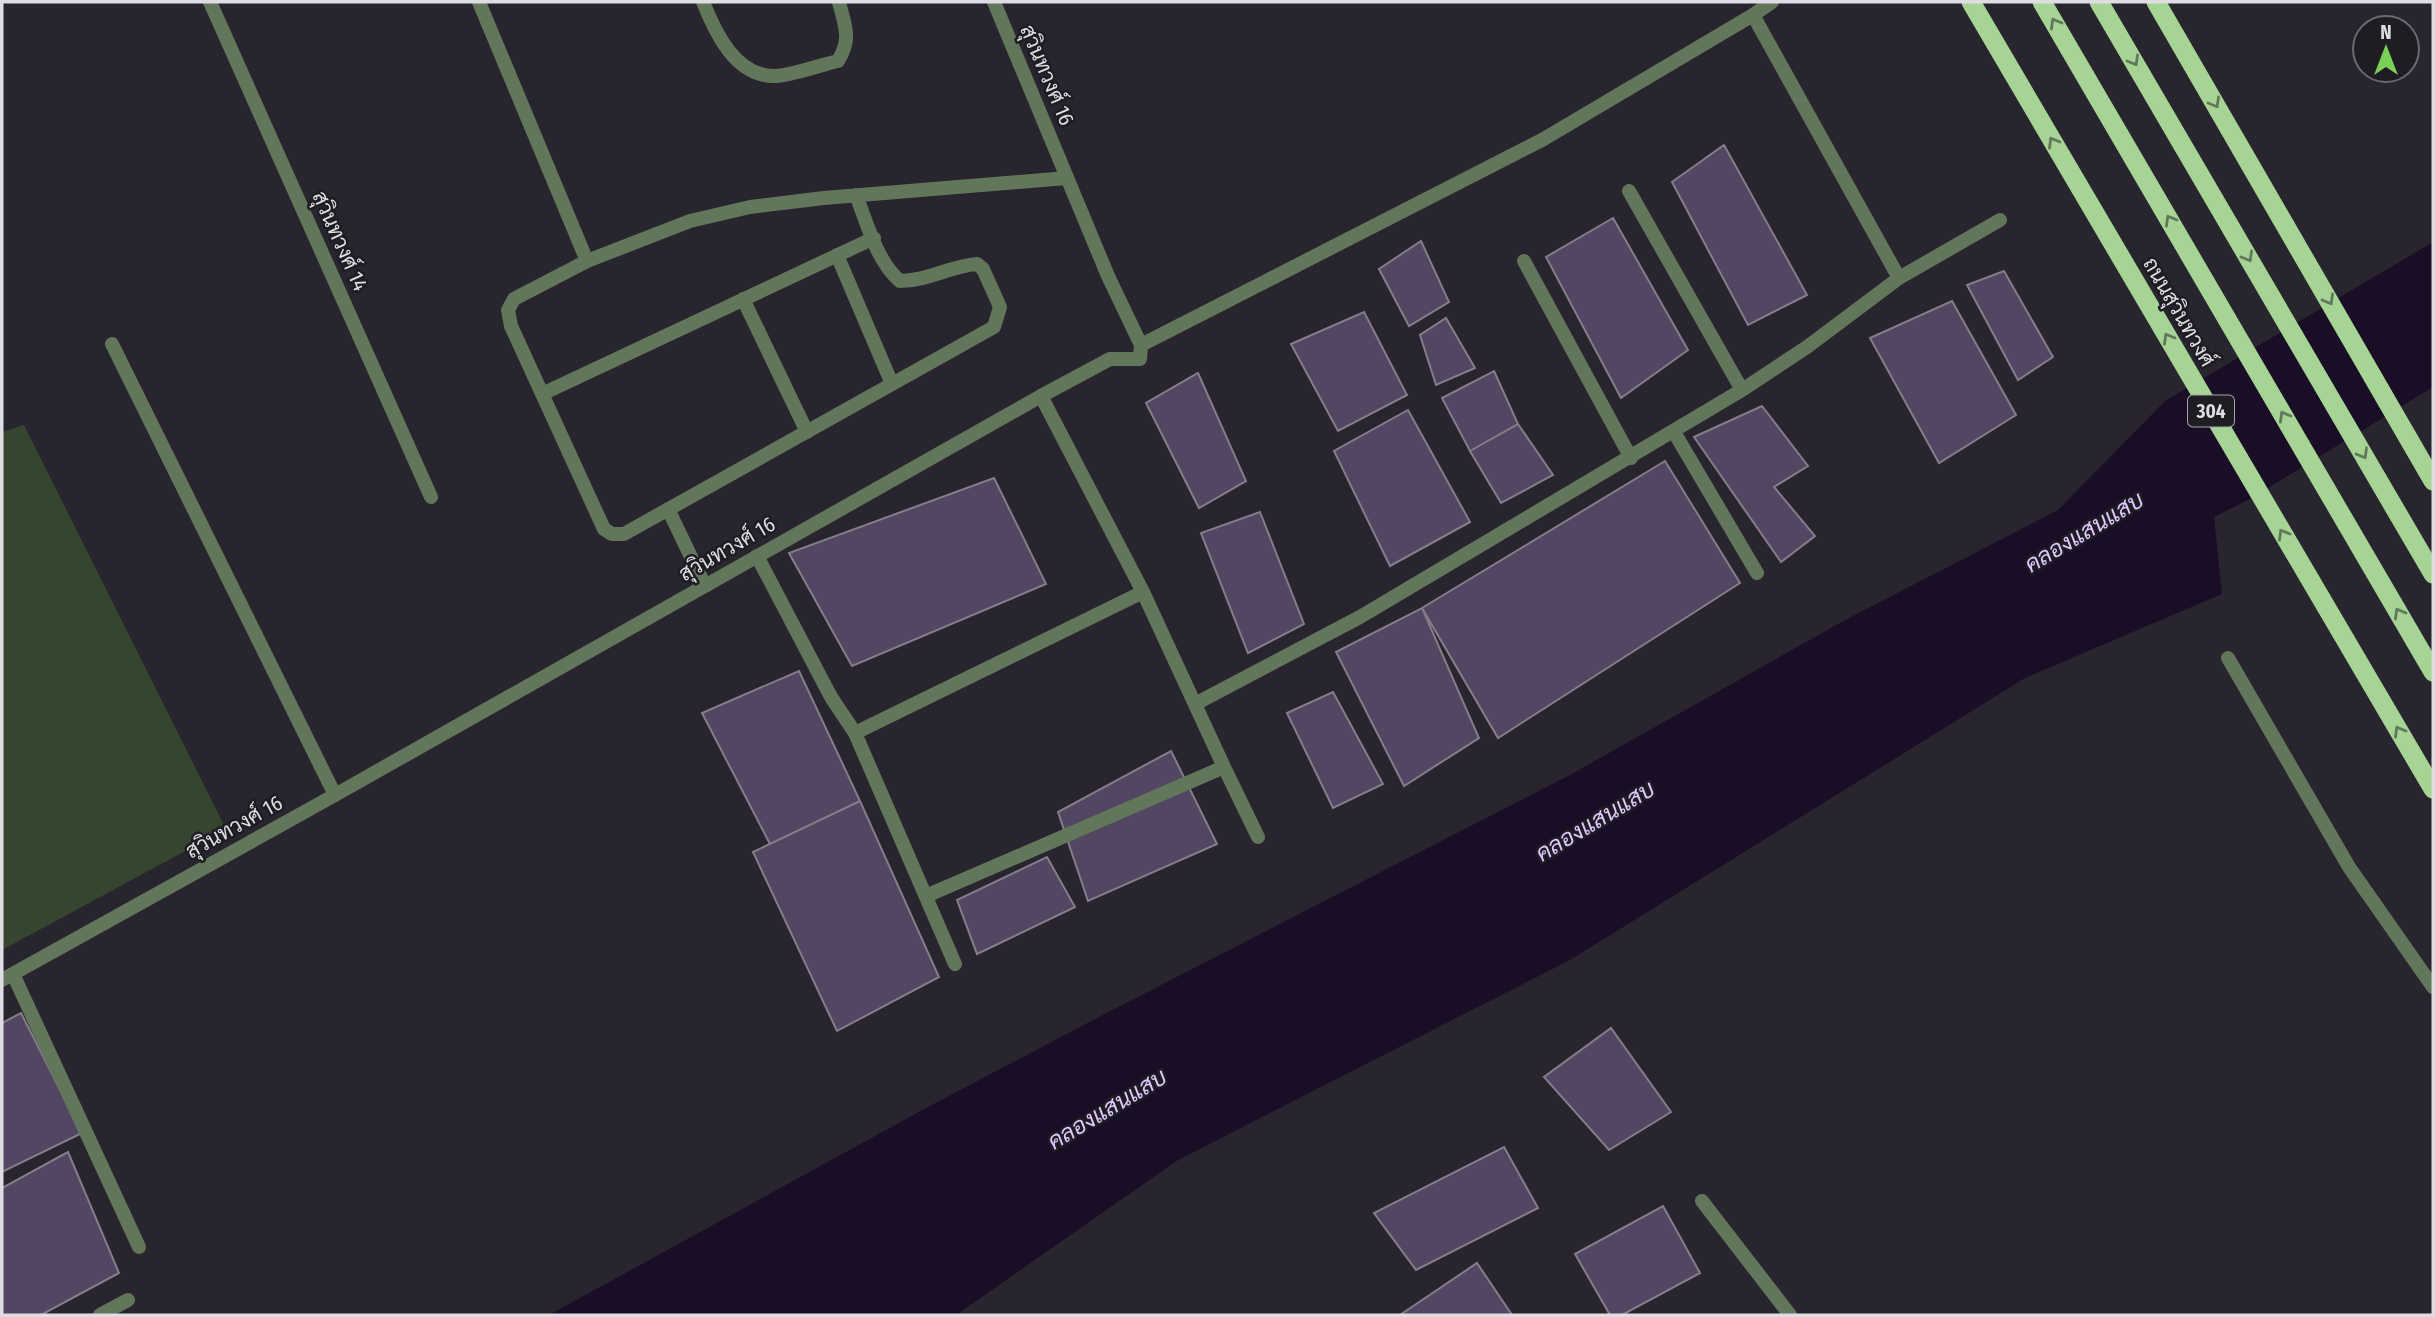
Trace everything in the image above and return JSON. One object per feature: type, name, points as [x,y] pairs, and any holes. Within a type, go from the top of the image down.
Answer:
[{"type":"highway","name":"ถนนสุวินทวงศ์","points":[[1971,2],[2433,789]]},
{"type":"highway","name":"ถนนสุวินทวงศ์","points":[[2042,2],[2433,672]]},
{"type":"highway","points":[[2099,2],[2433,574]]},
{"type":"highway","points":[[2156,2],[2433,481]]},
{"type":"street","name":"สุวินทวงศ์ 14","points":[[210,2],[431,497]]},
{"type":"street","points":[[480,2],[587,261]]},
{"type":"street","points":[[703,2],[714,29],[731,54],[750,70],[773,76],[838,61],[847,46],[839,2]]},
{"type":"street","name":"สุวินทวงศ์ 16","points":[[7,977],[1041,396],[1110,359],[1140,359],[1141,345],[1108,276],[993,2]]},
{"type":"street","points":[[1141,345],[1542,140],[1772,2]]},
{"type":"street","points":[[1753,15],[1899,278]]},
{"type":"street","points":[[856,195],[892,275],[900,281],[913,281],[965,265],[977,264],[983,269],[1000,307],[994,327],[624,534],[611,534],[604,529],[510,326],[508,310],[514,299],[587,261],[690,220],[717,213],[856,195],[1067,178]]},
{"type":"street","points":[[1629,191],[1742,390]]},
{"type":"street","points":[[1195,704],[1360,617],[1631,458],[1807,347],[1899,278],[2000,220]]},
{"type":"street","points":[[541,394],[874,238]]},
{"type":"street","points":[[837,255],[892,384]]},
{"type":"street","points":[[1524,261],[1631,458]]},
{"type":"street","points":[[743,299],[807,432]]},
{"type":"street","points":[[112,344],[335,795]]},
{"type":"street","points":[[1041,396],[1143,592],[1258,837]]},
{"type":"street","points":[[1674,432],[1757,573]]},
{"type":"street","points":[[668,509],[705,586]]},
{"type":"street","points":[[757,556],[831,697],[855,733],[955,964]]},
{"type":"street","points":[[855,733],[1143,592]]},
{"type":"street","points":[[2228,658],[2349,867],[2433,987]]},
{"type":"street","points":[[926,896],[1224,767]]},
{"type":"street","points":[[7,977],[139,1247]]},
{"type":"street","points":[[1702,1201],[1790,1315]]},
{"type":"street","points":[[100,1315],[128,1300]]},
{"type":"green space","points":[[24,425],[226,829],[2,950],[2,432]]},
{"type":"water","name":"คลองแสนแสบ","points":[[2433,242],[2433,387],[2250,499],[2214,517],[2222,594],[2025,678],[1570,960],[1178,1160],[956,1315],[549,1315],[928,1107],[1568,776],[1847,619],[2058,510],[2165,401]]},
{"type":"building","points":[[1724,145],[1807,295],[1748,325],[1672,182]]},
{"type":"building","points":[[1613,218],[1688,350],[1621,398],[1546,257]]},
{"type":"building","points":[[1421,241],[1449,302],[1409,326],[1379,269]]},
{"type":"building","points":[[2004,271],[2053,357],[2018,380],[1967,285]]},
{"type":"building","points":[[1952,301],[2016,415],[1939,463],[1870,338]]},
{"type":"building","points":[[1364,312],[1407,395],[1338,431],[1291,344]]},
{"type":"building","points":[[1446,318],[1475,368],[1436,385],[1420,335]]},
{"type":"building","points":[[1494,371],[1518,424],[1470,451],[1442,398]]},
{"type":"building","points":[[1198,373],[1246,481],[1199,508],[1146,403]]},
{"type":"building","points":[[1762,406],[1808,466],[1774,487],[1815,536],[1781,562],[1694,437]]},
{"type":"building","points":[[1408,410],[1470,522],[1390,566],[1334,451]]},
{"type":"building","points":[[1518,424],[1553,475],[1501,503],[1470,451]]},
{"type":"building","points":[[1665,461],[1740,583],[1498,738],[1422,608]]},
{"type":"building","points":[[994,478],[1046,584],[852,666],[789,553]]},
{"type":"building","points":[[1260,512],[1304,624],[1248,653],[1201,533]]},
{"type":"building","points":[[1422,608],[1479,738],[1404,786],[1336,652]]},
{"type":"building","points":[[799,671],[860,801],[770,844],[702,713]]},
{"type":"building","points":[[1333,692],[1383,784],[1333,808],[1287,713]]},
{"type":"building","points":[[1171,751],[1217,844],[1088,901],[1058,812]]},
{"type":"building","points":[[860,801],[939,977],[837,1031],[753,852]]},
{"type":"building","points":[[1047,857],[1075,907],[977,954],[957,900]]},
{"type":"building","points":[[21,1013],[82,1133],[2,1172],[2,1023]]},
{"type":"building","points":[[1611,1028],[1671,1112],[1609,1150],[1544,1077]]},
{"type":"building","points":[[1504,1147],[1538,1208],[1416,1270],[1374,1213]]},
{"type":"building","points":[[68,1152],[119,1273],[41,1315],[2,1315],[2,1188]]},
{"type":"building","points":[[1663,1206],[1700,1273],[1622,1315],[1610,1315],[1575,1254]]},
{"type":"building","points":[[1477,1263],[1512,1315],[1400,1315]]}]
